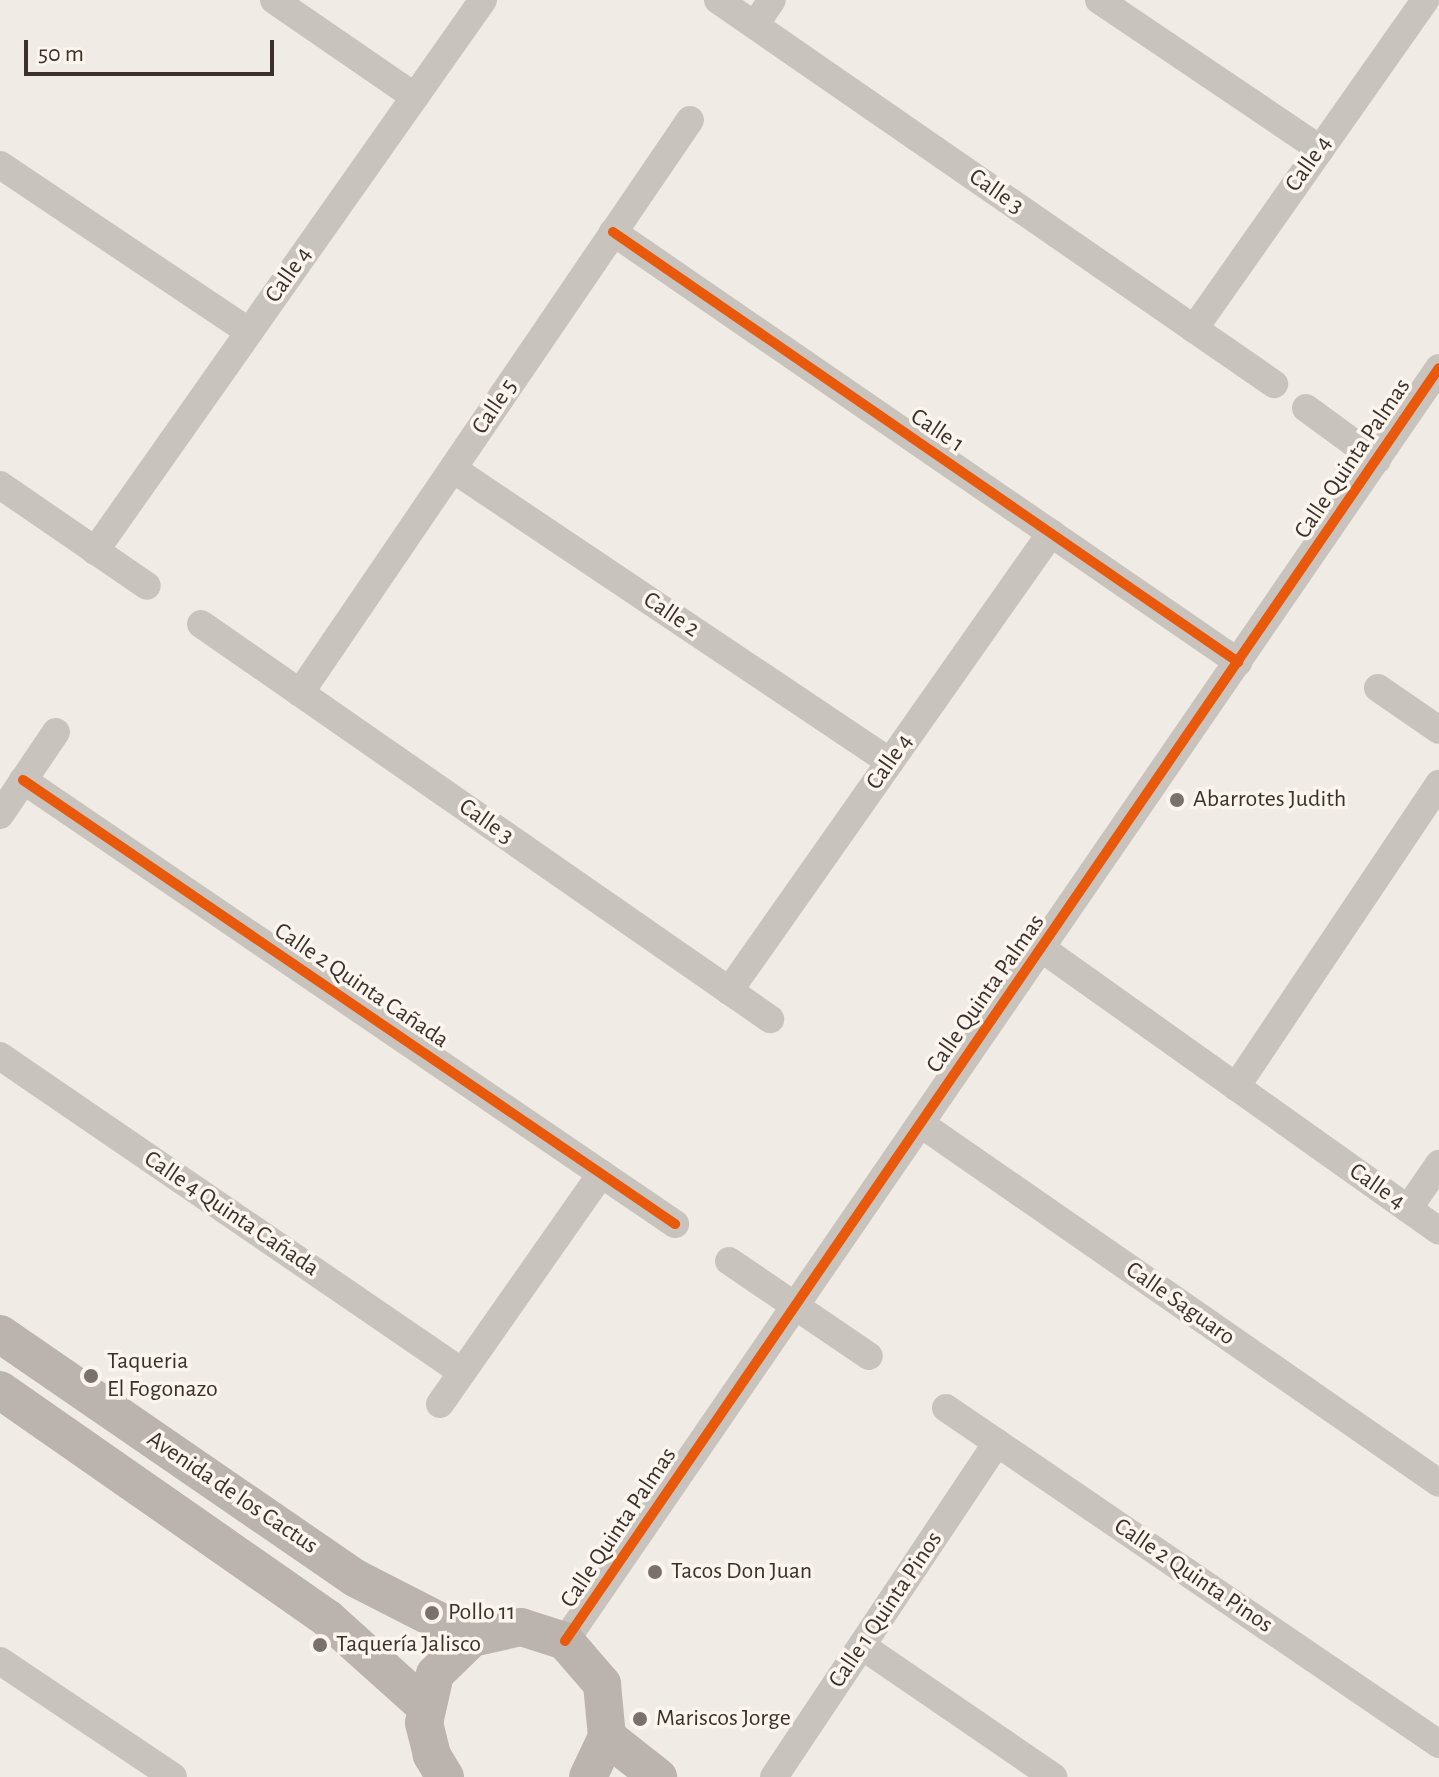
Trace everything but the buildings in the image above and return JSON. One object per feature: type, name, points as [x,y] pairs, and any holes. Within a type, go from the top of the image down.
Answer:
[{"type":"street","points":[[274,0],[415,97]]},
{"type":"street","name":"Calle 4","points":[[95,551],[483,0]]},
{"type":"street","name":"Calle 3","points":[[718,0],[1274,384]]},
{"type":"street","points":[[755,25],[772,0]]},
{"type":"street","points":[[1099,0],[1320,149]]},
{"type":"street","name":"Calle 4","points":[[1194,329],[1425,0]]},
{"type":"street","name":"Calle 5","points":[[300,693],[690,120]]},
{"type":"street","points":[[0,165],[249,332]]},
{"type":"street","name":"Calle 1","points":[[613,232],[1238,662]]},
{"type":"street","name":"Calle Quinta Palmas","points":[[565,1641],[1439,368]]},
{"type":"street","points":[[1306,408],[1377,460]]},
{"type":"street","name":"Calle 2","points":[[453,469],[890,762]]},
{"type":"street","points":[[0,485],[147,586]]},
{"type":"street","name":"Calle 4","points":[[729,991],[1051,533]]},
{"type":"street","name":"Calle 3","points":[[201,624],[770,1019]]},
{"type":"street","points":[[1378,688],[1439,730]]},
{"type":"street","points":[[0,815],[56,732]]},
{"type":"street","name":"Calle 2 Quinta Cañada","points":[[23,780],[675,1224]]},
{"type":"street","points":[[1236,1087],[1439,784]]},
{"type":"street","name":"Calle 4","points":[[1041,948],[1439,1231]]},
{"type":"street","name":"Calle 4 Quinta Cañada","points":[[0,1056],[462,1372]]},
{"type":"street","name":"Calle Saguaro","points":[[921,1124],[1439,1483]]},
{"type":"street","points":[[1408,1209],[1439,1164]]},
{"type":"street","points":[[440,1404],[601,1174]]},
{"type":"street","points":[[729,1261],[869,1356]]},
{"type":"street","name":"Avenida de los Cactus","points":[[0,1334],[355,1578],[472,1638]]},
{"type":"street","name":"Avenida de los Cactus","points":[[0,1390],[328,1619],[425,1706]]},
{"type":"street","name":"Calle 2 Quinta Pinos","points":[[946,1408],[1439,1744]]},
{"type":"street","name":"Calle 1 Quinta Pinos","points":[[774,1777],[997,1443]]},
{"type":"street","points":[[445,1777],[426,1739],[425,1706],[440,1667],[472,1638],[521,1627],[565,1641],[602,1684],[607,1737],[588,1777]]},
{"type":"street","points":[[862,1646],[1053,1777]]},
{"type":"street","points":[[0,1661],[173,1777]]},
{"type":"street","points":[[607,1737],[658,1777]]},
{"type":"cycle path","points":[[613,232],[1238,662]]},
{"type":"cycle path","points":[[565,1641],[1439,368]]},
{"type":"cycle path","points":[[23,780],[675,1224]]},
{"type":"place","name":"Abarrotes Judith","points":[[1177,800]]},
{"type":"place","name":"Taqueria El Fogonazo","points":[[91,1376]]},
{"type":"place","name":"Tacos Don Juan","points":[[655,1572]]},
{"type":"place","name":"Pollo 11","points":[[432,1613]]},
{"type":"place","name":"Taquería Jalisco","points":[[320,1645]]},
{"type":"place","name":"Mariscos Jorge","points":[[640,1719]]}]
